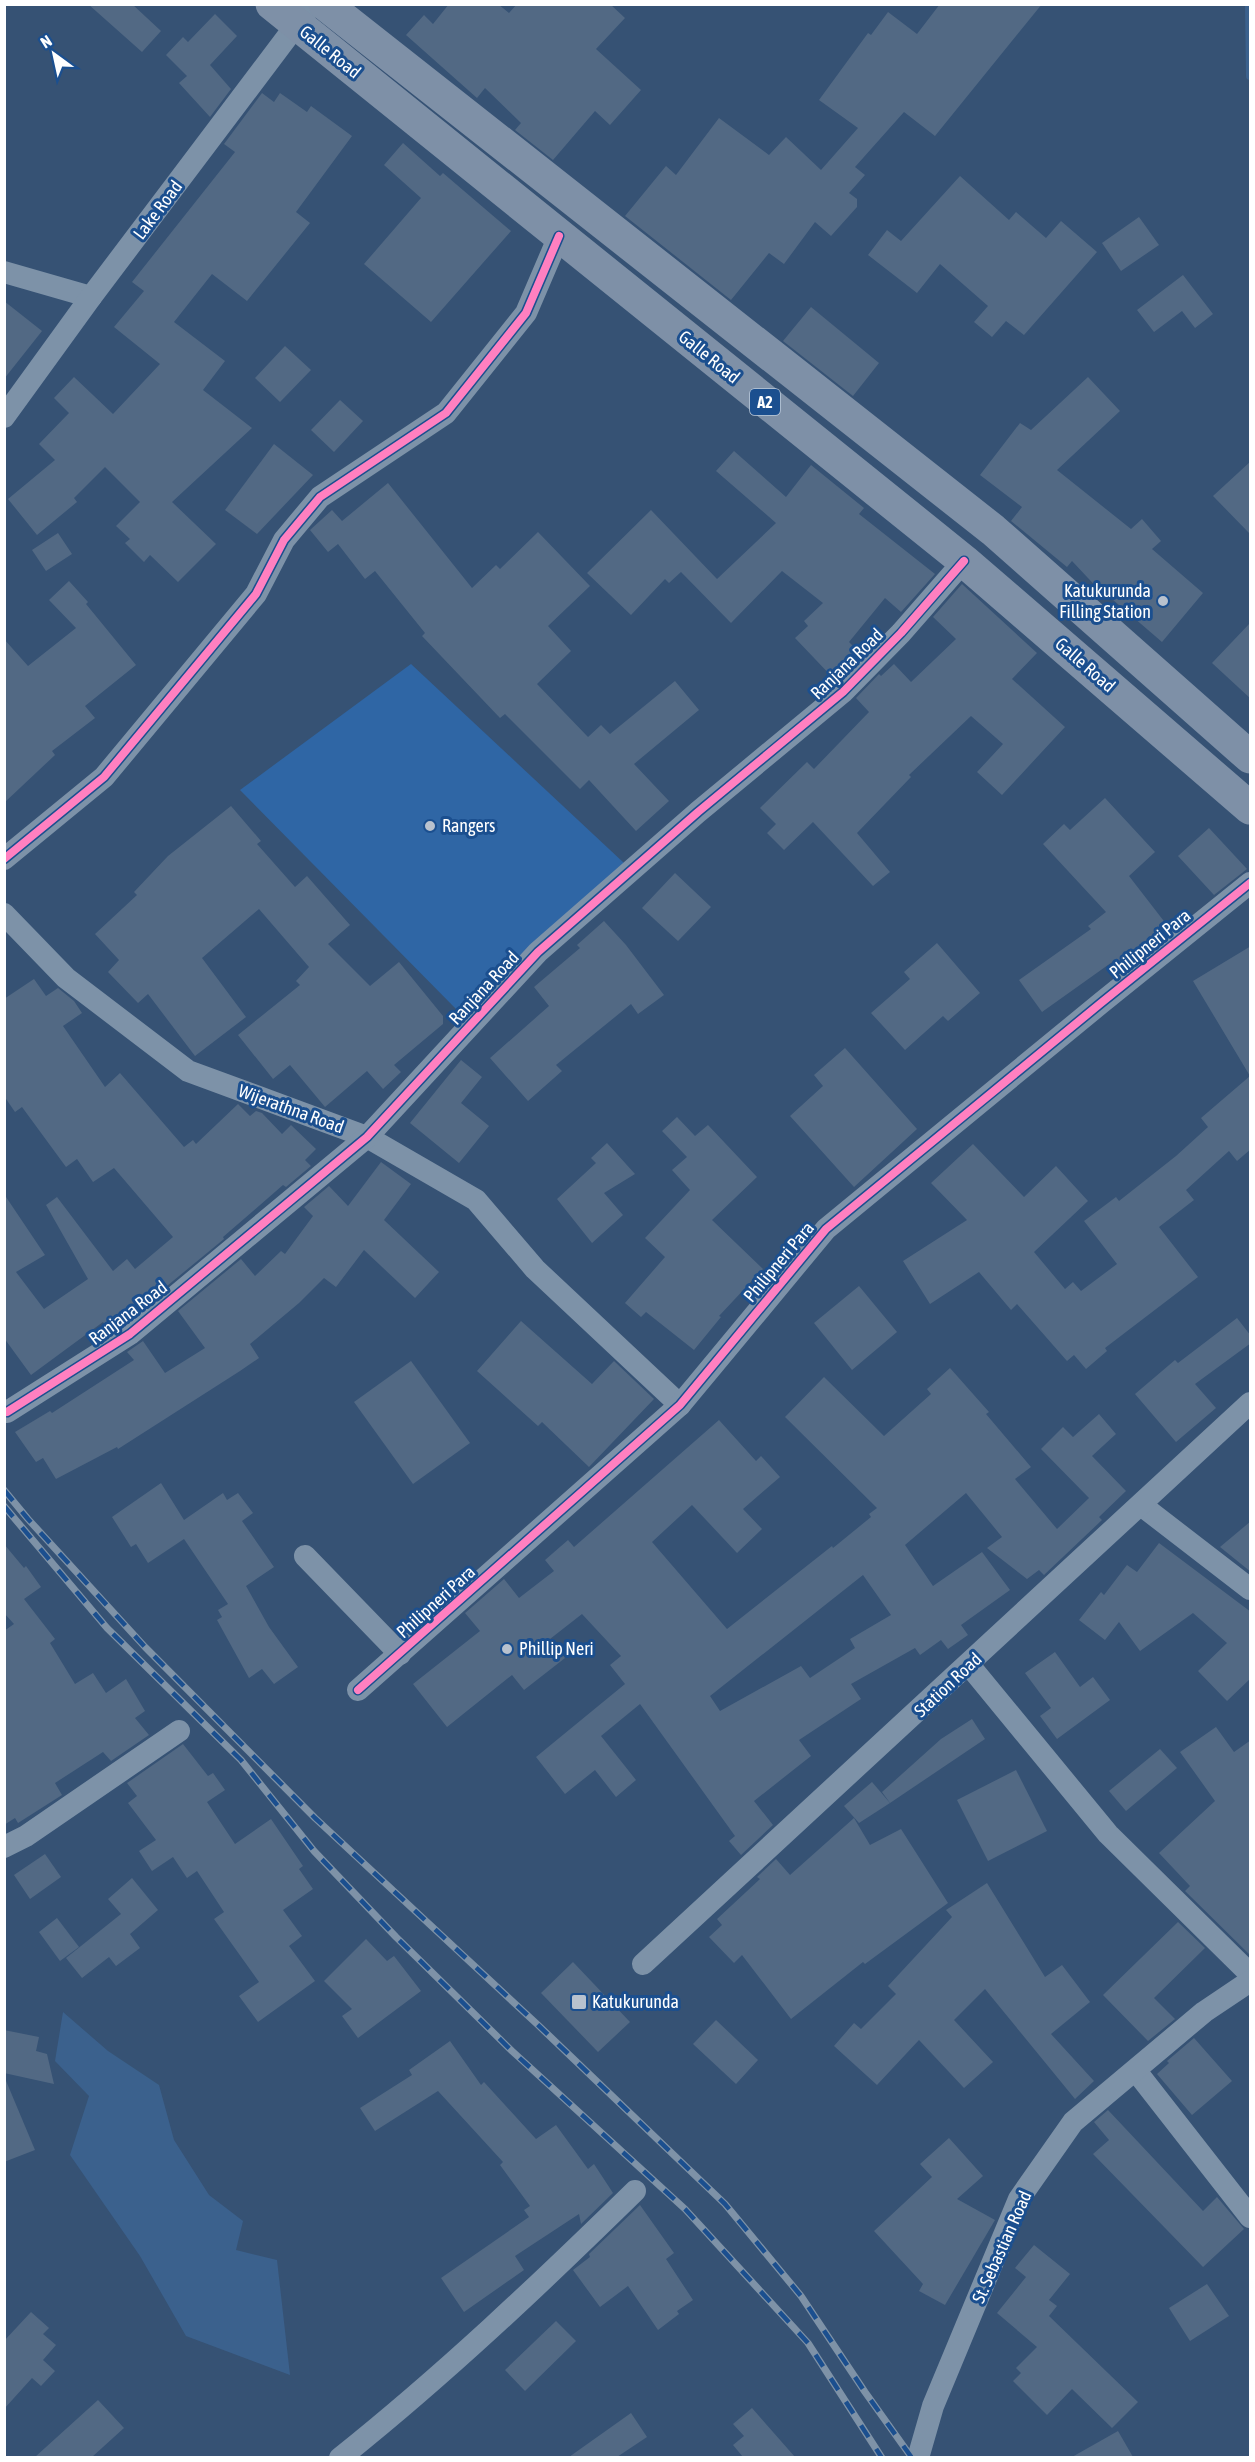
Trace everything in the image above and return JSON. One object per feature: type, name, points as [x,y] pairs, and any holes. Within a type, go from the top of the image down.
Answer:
[{"type":"highway","name":"Galle Road","points":[[325,4],[993,530],[1251,757]]},
{"type":"highway","name":"Galle Road","points":[[293,11],[559,236],[964,561],[1251,808]]},
{"type":"highway","points":[[1102,680],[1130,649]]},
{"type":"street","name":"Lake Road","points":[[4,417],[293,11]]},
{"type":"street","points":[[4,859],[104,777],[256,594],[284,540],[320,497],[446,413],[526,313],[559,236]]},
{"type":"street","points":[[4,272],[91,297]]},
{"type":"street","name":"Ranjana Road","points":[[7,1412],[130,1334],[367,1137],[538,952],[698,812],[843,692],[901,633],[964,561]]},
{"type":"street","name":"Philipneri Para","points":[[358,1690],[680,1405],[826,1229],[1101,1002],[1251,883]]},
{"type":"street","name":"Wijerathna Road","points":[[4,914],[66,978],[188,1071],[367,1137],[476,1200],[535,1269],[680,1405]]},
{"type":"street","name":"Station Road","points":[[643,1964],[1251,1403]]},
{"type":"street","points":[[1141,1505],[1251,1589]]},
{"type":"street","points":[[305,1556],[400,1654]]},
{"type":"street","points":[[969,1665],[1108,1834],[1251,1974]]},
{"type":"street","points":[[4,1847],[26,1836],[178,1731]]},
{"type":"street","name":"St. Sebastian Road","points":[[918,2457],[933,2406],[1019,2199],[1073,2122],[1204,2012],[1251,1981]]},
{"type":"street","points":[[1136,2071],[1251,2217]]},
{"type":"street","points":[[340,2457],[388,2419],[546,2279],[635,2191]]},
{"type":"shaded area","name":"Rangers","points":[[411,664],[624,863],[458,1011],[240,790]]},
{"type":"shaded area","points":[[63,2012],[108,2051],[159,2085],[174,2140],[209,2195],[243,2221],[236,2250],[277,2260],[290,2375],[186,2336],[140,2256],[70,2155],[89,2096],[55,2061]]},
{"type":"building","points":[[88,4],[132,4],[161,31],[142,52]]},
{"type":"building","points":[[449,4],[498,4],[509,13],[517,4],[610,4],[625,18],[596,49],[641,90],[610,125],[595,111],[553,160],[515,130],[521,123],[485,88],[477,98],[406,35],[424,15],[433,24]]},
{"type":"building","points":[[940,4],[1042,4],[935,136],[904,112],[855,167],[865,175],[849,193],[857,199],[857,207],[831,236],[815,222],[784,264],[769,253],[731,300],[625,216],[666,166],[676,175],[719,118],[769,155],[786,137],[821,170],[858,128],[819,100],[868,33],[871,35],[888,12],[917,34]]},
{"type":"building","points":[[215,14],[237,36],[210,65],[231,89],[210,117],[179,83],[187,76],[166,55],[183,37],[188,42]]},
{"type":"building","points":[[262,93],[274,102],[280,93],[307,112],[311,106],[352,136],[296,212],[310,223],[247,301],[212,274],[174,322],[225,361],[203,390],[252,428],[172,502],[216,544],[178,582],[150,555],[144,562],[125,543],[130,539],[116,526],[140,502],[105,467],[74,498],[77,502],[37,535],[8,499],[55,460],[39,444],[69,413],[54,398],[74,377],[113,414],[160,364],[114,327],[144,291],[132,282],[235,152],[224,144]]},
{"type":"building","points":[[403,143],[440,176],[443,173],[511,231],[431,322],[364,264],[421,198],[384,165]]},
{"type":"building","points":[[960,176],[1009,220],[1016,212],[1046,238],[1061,221],[1097,252],[1024,335],[1006,321],[992,337],[974,322],[988,306],[940,264],[917,293],[868,255],[887,230],[901,241]]},
{"type":"building","points":[[1139,217],[1159,245],[1121,271],[1102,243]]},
{"type":"building","points":[[1183,275],[1213,314],[1195,328],[1182,311],[1154,332],[1137,310]]},
{"type":"building","points":[[4,301],[42,331],[4,379]]},
{"type":"building","points":[[811,307],[879,363],[853,396],[783,341]]},
{"type":"building","points":[[285,346],[311,370],[280,402],[255,378]]},
{"type":"building","points":[[1088,377],[1120,411],[1057,470],[1131,529],[1142,519],[1161,541],[1152,549],[1203,593],[1162,642],[1105,593],[1103,594],[1072,561],[1067,567],[1011,521],[1022,507],[980,475],[1020,423],[1031,430]]},
{"type":"building","points":[[340,400],[363,421],[334,452],[311,430]]},
{"type":"building","points":[[274,444],[313,475],[257,534],[225,510]]},
{"type":"building","points":[[734,451],[786,497],[811,465],[864,508],[859,514],[935,574],[901,612],[885,598],[849,642],[861,654],[835,680],[795,638],[808,626],[804,621],[823,603],[782,571],[731,623],[681,572],[669,583],[665,579],[631,615],[587,573],[651,510],[717,579],[776,523],[716,471]]},
{"type":"building","points":[[1251,461],[1251,535],[1213,496]]},
{"type":"building","points":[[388,483],[472,588],[496,565],[500,569],[538,532],[590,586],[548,626],[571,651],[537,684],[588,737],[601,725],[610,734],[675,681],[699,710],[634,764],[669,801],[636,831],[589,780],[580,789],[505,714],[500,718],[422,636],[425,633],[375,571],[365,579],[338,544],[328,552],[310,530],[332,510],[342,521]]},
{"type":"building","points":[[58,533],[72,554],[46,571],[32,550]]},
{"type":"building","points":[[69,581],[136,665],[85,706],[95,718],[52,751],[55,755],[4,803],[4,639],[28,666],[76,628],[49,600]]},
{"type":"building","points":[[962,584],[1037,653],[1012,679],[1065,727],[1002,795],[977,772],[1003,744],[971,716],[909,775],[911,777],[857,833],[890,872],[873,886],[813,822],[784,850],[767,833],[776,824],[760,808],[807,762],[814,769],[869,712],[856,698],[879,674],[881,676],[894,664],[911,682],[956,639],[933,617]]},
{"type":"building","points":[[1251,622],[1251,699],[1212,663]]},
{"type":"building","points":[[1105,798],[1155,852],[1129,876],[1170,929],[1121,967],[1115,960],[1042,1012],[1019,980],[1091,929],[1088,926],[1106,912],[1043,844],[1064,824],[1070,830]]},
{"type":"building","points":[[231,806],[261,841],[257,844],[295,887],[307,876],[350,925],[328,944],[370,986],[399,962],[443,1016],[443,1024],[394,1065],[401,1072],[383,1089],[367,1071],[325,1107],[290,1065],[273,1079],[238,1035],[300,985],[296,981],[309,967],[259,909],[202,958],[246,1017],[195,1056],[148,994],[138,1003],[108,972],[119,960],[95,934],[137,895],[134,892],[168,856]]},
{"type":"building","points":[[1209,828],[1247,869],[1214,895],[1178,856]]},
{"type":"building","points":[[675,873],[711,907],[678,941],[642,908]]},
{"type":"building","points":[[604,921],[626,945],[664,995],[638,1014],[631,1004],[556,1065],[562,1071],[528,1101],[490,1058],[549,1006],[534,987],[580,948],[577,945]]},
{"type":"building","points":[[937,943],[980,993],[948,1021],[943,1016],[905,1050],[871,1013],[910,979],[904,972]]},
{"type":"building","points":[[1251,946],[1251,1149],[1237,1161],[1229,1151],[1186,1190],[1194,1200],[1159,1227],[1198,1277],[1105,1348],[1107,1351],[1086,1369],[1074,1355],[1067,1361],[1017,1304],[1011,1310],[979,1272],[930,1304],[903,1261],[967,1220],[931,1183],[973,1144],[1024,1197],[1056,1166],[1088,1201],[1034,1252],[1065,1289],[1073,1282],[1081,1291],[1117,1264],[1084,1221],[1116,1197],[1119,1201],[1176,1156],[1208,1127],[1201,1118],[1250,1076],[1193,981]]},
{"type":"building","points":[[34,979],[46,996],[58,988],[74,1001],[82,1013],[63,1026],[105,1087],[120,1073],[184,1147],[193,1140],[196,1144],[238,1104],[250,1116],[256,1111],[262,1113],[282,1134],[291,1125],[316,1149],[305,1160],[311,1166],[286,1187],[283,1185],[223,1237],[224,1239],[122,1323],[110,1331],[103,1322],[31,1375],[4,1338],[4,1194],[45,1255],[16,1272],[44,1309],[88,1279],[46,1205],[57,1197],[113,1271],[127,1259],[135,1269],[173,1237],[114,1168],[93,1182],[77,1159],[66,1167],[22,1107],[15,1112],[4,1096],[4,999]]},
{"type":"building","points":[[845,1048],[917,1129],[854,1187],[790,1116],[823,1086],[814,1075]]},
{"type":"building","points":[[461,1060],[482,1077],[461,1103],[489,1126],[459,1163],[410,1123]]},
{"type":"building","points":[[677,1117],[695,1136],[708,1125],[757,1177],[712,1220],[763,1269],[719,1316],[721,1317],[694,1350],[646,1312],[641,1317],[625,1303],[665,1257],[645,1238],[690,1190],[672,1170],[687,1157],[662,1131]]},
{"type":"building","points":[[607,1143],[635,1174],[604,1193],[623,1215],[592,1243],[557,1199],[596,1163],[591,1158]]},
{"type":"building","points":[[381,1162],[411,1184],[384,1220],[439,1272],[415,1298],[364,1250],[336,1287],[324,1278],[299,1303],[250,1344],[259,1358],[240,1371],[118,1449],[117,1447],[56,1479],[43,1458],[36,1462],[15,1432],[50,1411],[52,1413],[134,1360],[127,1352],[143,1341],[165,1373],[205,1348],[178,1311],[241,1259],[255,1276],[281,1251],[285,1254],[313,1216],[304,1207],[329,1186],[348,1206]]},
{"type":"building","points":[[859,1286],[897,1332],[852,1370],[814,1323]]},
{"type":"building","points":[[1237,1318],[1251,1336],[1251,1343],[1195,1384],[1216,1408],[1176,1442],[1135,1394],[1175,1360],[1178,1363]]},
{"type":"building","points":[[521,1321],[592,1384],[614,1361],[654,1399],[589,1467],[542,1422],[538,1426],[477,1371]]},
{"type":"building","points":[[411,1361],[470,1443],[413,1484],[354,1402]]},
{"type":"building","points":[[950,1368],[989,1412],[986,1414],[1031,1467],[1015,1479],[1057,1529],[1089,1498],[1041,1449],[1063,1427],[1073,1437],[1099,1414],[1116,1434],[1092,1456],[1126,1491],[1099,1517],[1102,1520],[1044,1575],[1039,1570],[1027,1579],[987,1548],[1002,1537],[966,1493],[905,1545],[933,1586],[982,1552],[1010,1590],[961,1625],[968,1635],[948,1649],[941,1640],[920,1655],[915,1648],[851,1684],[861,1699],[799,1740],[811,1756],[754,1801],[773,1825],[741,1855],[729,1841],[735,1836],[640,1704],[601,1736],[636,1780],[616,1797],[595,1770],[565,1794],[536,1757],[625,1684],[610,1665],[621,1656],[582,1614],[550,1639],[565,1658],[524,1690],[512,1675],[447,1727],[413,1684],[480,1631],[465,1613],[504,1579],[519,1598],[554,1571],[545,1560],[568,1540],[574,1547],[719,1420],[756,1461],[761,1456],[780,1477],[743,1509],[762,1529],[737,1553],[692,1505],[652,1542],[727,1629],[832,1546],[833,1548],[871,1517],[869,1514],[877,1508],[785,1417],[824,1377],[884,1436],[931,1394],[927,1389]],"holes":[[[863,1575],[891,1615],[850,1639],[855,1648],[810,1678],[801,1666],[720,1711],[710,1696]]]},
{"type":"building","points":[[161,1483],[184,1520],[223,1493],[227,1500],[238,1493],[253,1513],[242,1521],[274,1567],[246,1586],[269,1627],[298,1667],[274,1684],[262,1669],[249,1678],[217,1620],[222,1617],[218,1610],[228,1604],[184,1539],[148,1563],[136,1544],[131,1547],[112,1517]]},
{"type":"building","points":[[1251,1521],[1251,1572],[1220,1547]]},
{"type":"building","points":[[1159,1543],[1251,1612],[1251,1678],[1227,1701],[1198,1671],[1227,1643],[1193,1613],[1140,1651],[1119,1622],[1105,1640],[1079,1620],[1101,1592],[1104,1595],[1127,1565],[1137,1572]]},
{"type":"building","points":[[4,1544],[24,1568],[26,1566],[41,1587],[24,1599],[55,1639],[50,1643],[75,1684],[93,1673],[106,1693],[126,1679],[145,1711],[135,1718],[149,1735],[111,1761],[103,1752],[55,1783],[62,1795],[18,1823],[15,1818],[4,1825],[4,1631],[14,1624],[4,1613]]},
{"type":"building","points":[[1055,1652],[1080,1687],[1093,1677],[1110,1700],[1057,1739],[1040,1716],[1051,1708],[1025,1673]]},
{"type":"building","points":[[972,1719],[985,1739],[890,1803],[882,1792],[941,1739]]},
{"type":"building","points":[[1216,1727],[1234,1752],[1251,1740],[1251,1956],[1185,1891],[1190,1886],[1159,1853],[1215,1801],[1180,1752]]},
{"type":"building","points":[[183,1744],[208,1776],[213,1773],[225,1790],[207,1802],[235,1844],[271,1819],[303,1866],[299,1869],[313,1889],[283,1910],[302,1936],[289,1946],[315,1981],[258,2022],[239,1996],[259,1982],[214,1919],[224,1912],[197,1871],[187,1878],[173,1857],[152,1871],[139,1851],[156,1840],[128,1803],[137,1796],[127,1783]]},
{"type":"building","points":[[1160,1749],[1177,1768],[1126,1811],[1109,1791]]},
{"type":"building","points":[[1016,1770],[1047,1831],[988,1861],[957,1800]]},
{"type":"building","points":[[872,1782],[890,1803],[859,1823],[844,1806]]},
{"type":"building","points":[[854,1818],[870,1845],[901,1829],[948,1903],[865,1964],[863,1962],[791,2019],[742,1955],[734,1963],[709,1937],[722,1925],[717,1919],[760,1879],[757,1877],[776,1859],[790,1875]]},
{"type":"building","points":[[45,1854],[61,1877],[30,1899],[14,1875]]},
{"type":"building","points":[[132,1878],[158,1910],[130,1934],[140,1948],[116,1966],[109,1957],[82,1978],[66,1958],[121,1914],[108,1899]]},
{"type":"building","points":[[987,1883],[1045,1977],[1062,1965],[1090,2002],[1051,2034],[1094,2081],[1075,2099],[985,1989],[954,2020],[993,2062],[964,2088],[919,2040],[877,2085],[834,2046],[854,2023],[861,2029],[896,1994],[888,1986],[952,1917],[946,1910]]},
{"type":"building","points":[[57,1918],[79,1947],[60,1961],[39,1932]]},
{"type":"building","points":[[1178,1922],[1205,1948],[1154,1998],[1175,2019],[1148,2041],[1103,1995]]},
{"type":"building","points":[[366,1939],[387,1961],[394,1956],[421,1991],[358,2038],[342,2016],[352,2009],[324,1981]]},
{"type":"building","points":[[573,1962],[630,2022],[598,2052],[541,1993]]},
{"type":"building","points":[[716,2020],[758,2060],[736,2084],[693,2044]]},
{"type":"building","points":[[4,2030],[39,2037],[36,2051],[47,2054],[54,2084],[4,2073]]},
{"type":"building","points":[[1194,2038],[1232,2081],[1192,2115],[1157,2074],[1169,2063],[1167,2061]]},
{"type":"building","points":[[450,2041],[481,2085],[484,2082],[536,2139],[556,2125],[588,2169],[594,2164],[613,2193],[581,2224],[579,2214],[515,2256],[524,2270],[464,2312],[441,2278],[529,2217],[524,2210],[530,2206],[500,2165],[503,2162],[438,2091],[375,2131],[360,2108],[412,2075],[409,2070]]},
{"type":"building","points":[[4,2076],[35,2150],[4,2162]]},
{"type":"building","points":[[1108,2110],[1203,2211],[1217,2197],[1244,2229],[1203,2267],[1093,2154],[1109,2140],[1094,2122]]},
{"type":"building","points":[[949,2138],[983,2176],[957,2199],[995,2220],[945,2305],[919,2291],[923,2284],[874,2231],[932,2177],[920,2164]]},
{"type":"building","points":[[640,2205],[674,2253],[666,2259],[693,2300],[677,2311],[679,2314],[658,2330],[628,2286],[600,2307],[573,2270],[590,2257],[589,2254]]},
{"type":"building","points":[[1034,2245],[1070,2274],[1049,2300],[1057,2306],[1049,2316],[1138,2402],[1112,2428],[1072,2389],[1047,2415],[1013,2381],[1021,2373],[1016,2368],[1037,2347],[997,2313],[1026,2277],[1015,2268]]},
{"type":"building","points":[[1207,2284],[1229,2316],[1190,2341],[1169,2308]]},
{"type":"building","points":[[31,2312],[49,2328],[43,2334],[56,2345],[43,2360],[55,2371],[41,2386],[32,2378],[4,2409],[4,2341]]},
{"type":"building","points":[[556,2321],[576,2341],[525,2391],[505,2370]]},
{"type":"building","points":[[98,2400],[124,2428],[92,2457],[35,2457]]},
{"type":"building","points":[[752,2408],[795,2457],[743,2457],[733,2445],[744,2436],[733,2424]]},
{"type":"building","points":[[631,2413],[647,2437],[617,2457],[569,2457]]},
{"type":"building","points":[[1118,2431],[1133,2457],[1072,2457]]},
{"type":"waterway","points":[[1249,4],[1250,76]]},
{"type":"railway","points":[[4,1490],[145,1647],[315,1818],[538,2025],[725,2204],[801,2296],[912,2458]]},
{"type":"railway","points":[[4,1506],[107,1628],[241,1760],[314,1851],[396,1937],[512,2051],[685,2209],[808,2343],[882,2458]]},
{"type":"cycle path","points":[[4,859],[104,777],[256,594],[284,540],[320,497],[446,413],[526,313],[559,236]]},
{"type":"cycle path","points":[[7,1412],[130,1334],[367,1137],[538,952],[698,812],[843,692],[901,633],[964,561]]},
{"type":"cycle path","points":[[358,1690],[680,1405],[826,1229],[1250,883]]},
{"type":"place","name":"Katukurunda Filling Station","points":[[1163,601]]},
{"type":"place","name":"Rangers","points":[[430,826]]},
{"type":"place","name":"Phillip Neri","points":[[507,1649]]},
{"type":"place","name":"Katukurunda","points":[[579,2002]]}]
